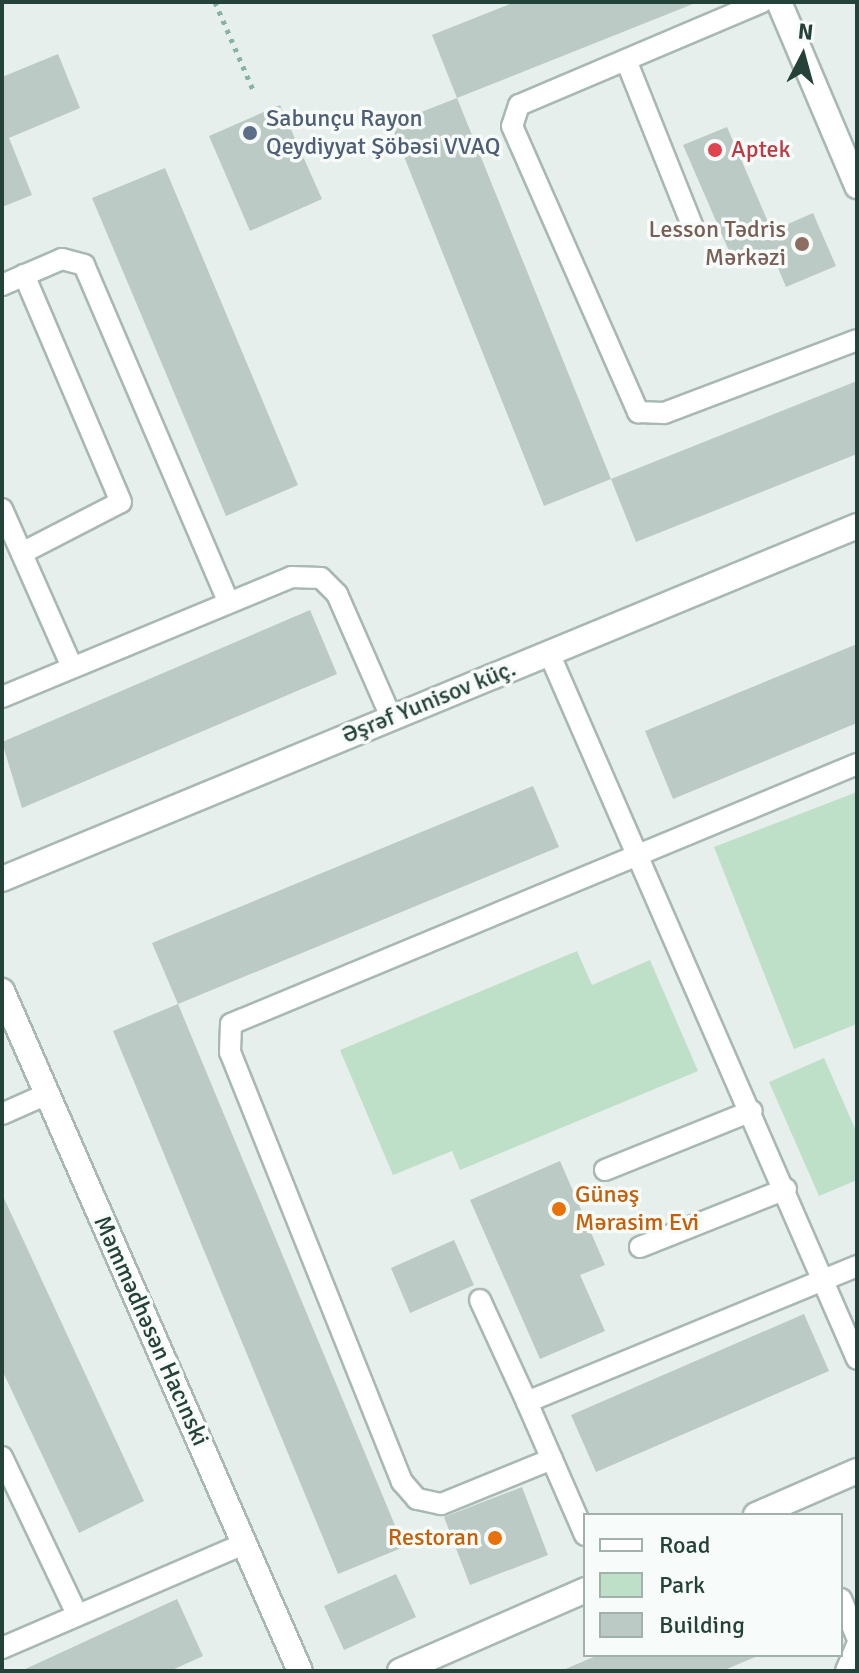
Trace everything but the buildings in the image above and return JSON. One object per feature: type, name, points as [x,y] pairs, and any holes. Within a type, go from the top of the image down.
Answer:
[{"type":"street","points":[[779,2],[857,186]]},
{"type":"street","name":"Əşrəf Yunisov küç.","points":[[2,879],[857,526]]},
{"type":"street","name":"Məmmədhəsən Hacınski","points":[[2,991],[300,1671]]},
{"type":"street","points":[[766,1513],[802,1506],[857,1471]]},
{"type":"street","points":[[400,1671],[583,1591]]},
{"type":"lane","points":[[762,2],[519,105],[512,126],[626,399],[638,412],[664,413],[857,340]]},
{"type":"lane","points":[[626,60],[692,225]]},
{"type":"lane","points":[[2,285],[62,259],[84,265],[228,601]]},
{"type":"lane","points":[[22,553],[121,502],[24,275]]},
{"type":"lane","points":[[2,509],[72,667]]},
{"type":"lane","points":[[2,697],[291,577],[321,578],[337,594],[391,717]]},
{"type":"lane","points":[[549,653],[752,1111],[857,1359]]},
{"type":"lane","points":[[552,1459],[441,1504],[417,1499],[402,1482],[230,1052],[231,1024],[637,852],[857,764]]},
{"type":"lane","points":[[2,1114],[47,1094]]},
{"type":"lane","points":[[605,1170],[752,1111]]},
{"type":"lane","points":[[640,1247],[786,1189]]},
{"type":"lane","points":[[527,1402],[857,1266]]},
{"type":"lane","points":[[480,1300],[583,1530]]},
{"type":"lane","points":[[2,1457],[77,1614]]},
{"type":"lane","points":[[2,1648],[244,1544]]},
{"type":"lane","points":[[843,1604],[857,1637]]},
{"type":"lane","points":[[846,1671],[857,1645]]},
{"type":"path","points":[[215,2],[253,90]]},
{"type":"green space","points":[[857,792],[857,1024],[794,1049],[714,847]]},
{"type":"green space","points":[[577,951],[592,985],[650,960],[698,1071],[460,1170],[452,1151],[393,1175],[340,1050]]},
{"type":"green space","points":[[824,1058],[857,1133],[857,1180],[819,1196],[769,1082]]},
{"type":"place","name":"Sabunçu Rayon Qeydiyyat Şöbəsi VVAQ","points":[[250,133]]},
{"type":"place","name":"Aptek","points":[[715,150]]},
{"type":"place","name":"Lesson Tədris Mərkəzi","points":[[802,244]]},
{"type":"place","name":"Günəş Mərasim Evi","points":[[559,1209]]},
{"type":"place","name":"Restoran","points":[[495,1538]]}]
